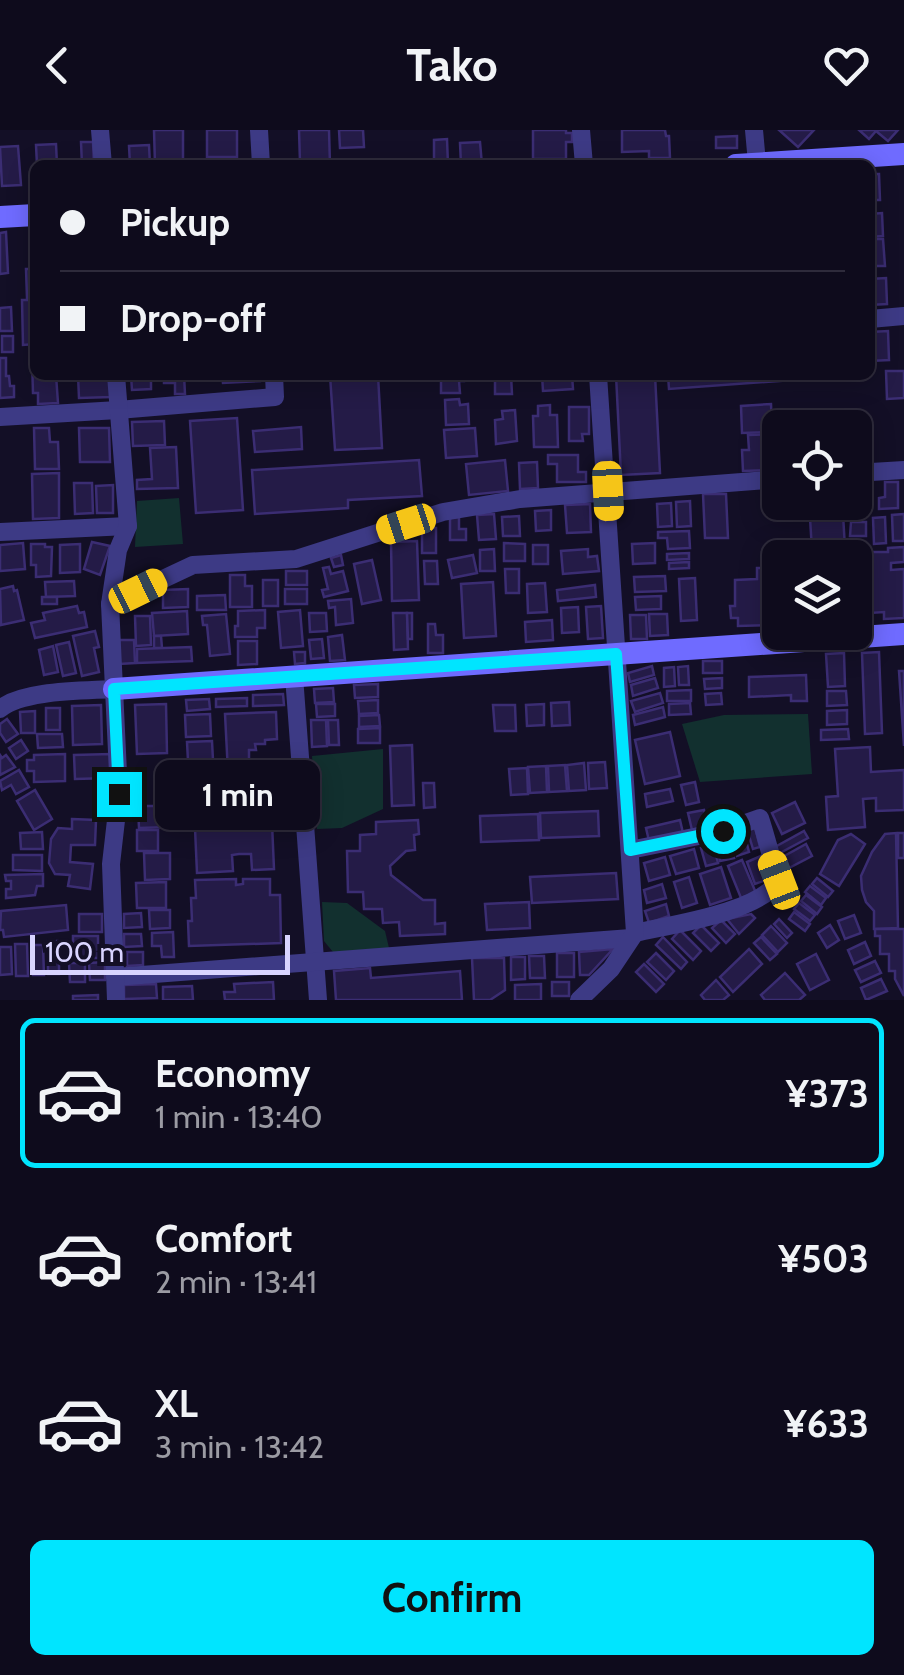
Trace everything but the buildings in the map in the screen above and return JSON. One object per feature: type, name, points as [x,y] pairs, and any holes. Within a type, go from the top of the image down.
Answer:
[{"type":"street","points":[[100,130],[103,160]]},
{"type":"street","points":[[259,130],[261,160]]},
{"type":"street","points":[[581,130],[584,160]]},
{"type":"street","points":[[748,160],[754,130]]},
{"type":"street","points":[[810,160],[904,154]]},
{"type":"street","points":[[0,217],[30,215]]},
{"type":"street","points":[[875,318],[904,316]]},
{"type":"street","points":[[116,380],[128,526],[118,550],[110,604],[119,794],[111,864],[116,1000]]},
{"type":"street","points":[[0,417],[275,397],[274,380]]},
{"type":"street","points":[[580,1000],[611,969],[633,936],[598,380]]},
{"type":"street","points":[[872,473],[904,470]]},
{"type":"street","points":[[110,604],[193,565],[296,559],[443,512],[520,499],[762,480]]},
{"type":"street","points":[[0,532],[128,526]]},
{"type":"street","points":[[0,709],[24,697],[114,689],[904,634]]},
{"type":"street","points":[[294,676],[318,1000]]},
{"type":"street","points":[[115,977],[633,936],[746,906],[779,880],[760,818],[723,831],[630,850]]},
{"type":"green space","points":[[179,498],[183,544],[135,547],[137,501]]},
{"type":"green space","points":[[808,714],[812,774],[700,782],[682,724],[724,715]]},
{"type":"green space","points":[[383,749],[383,809],[342,828],[317,829],[312,756]]},
{"type":"green space","points":[[322,902],[347,903],[385,931],[389,948],[333,952],[324,941]]},
{"type":"route","points":[[119,794],[114,689],[616,654],[630,850],[723,831]]}]
